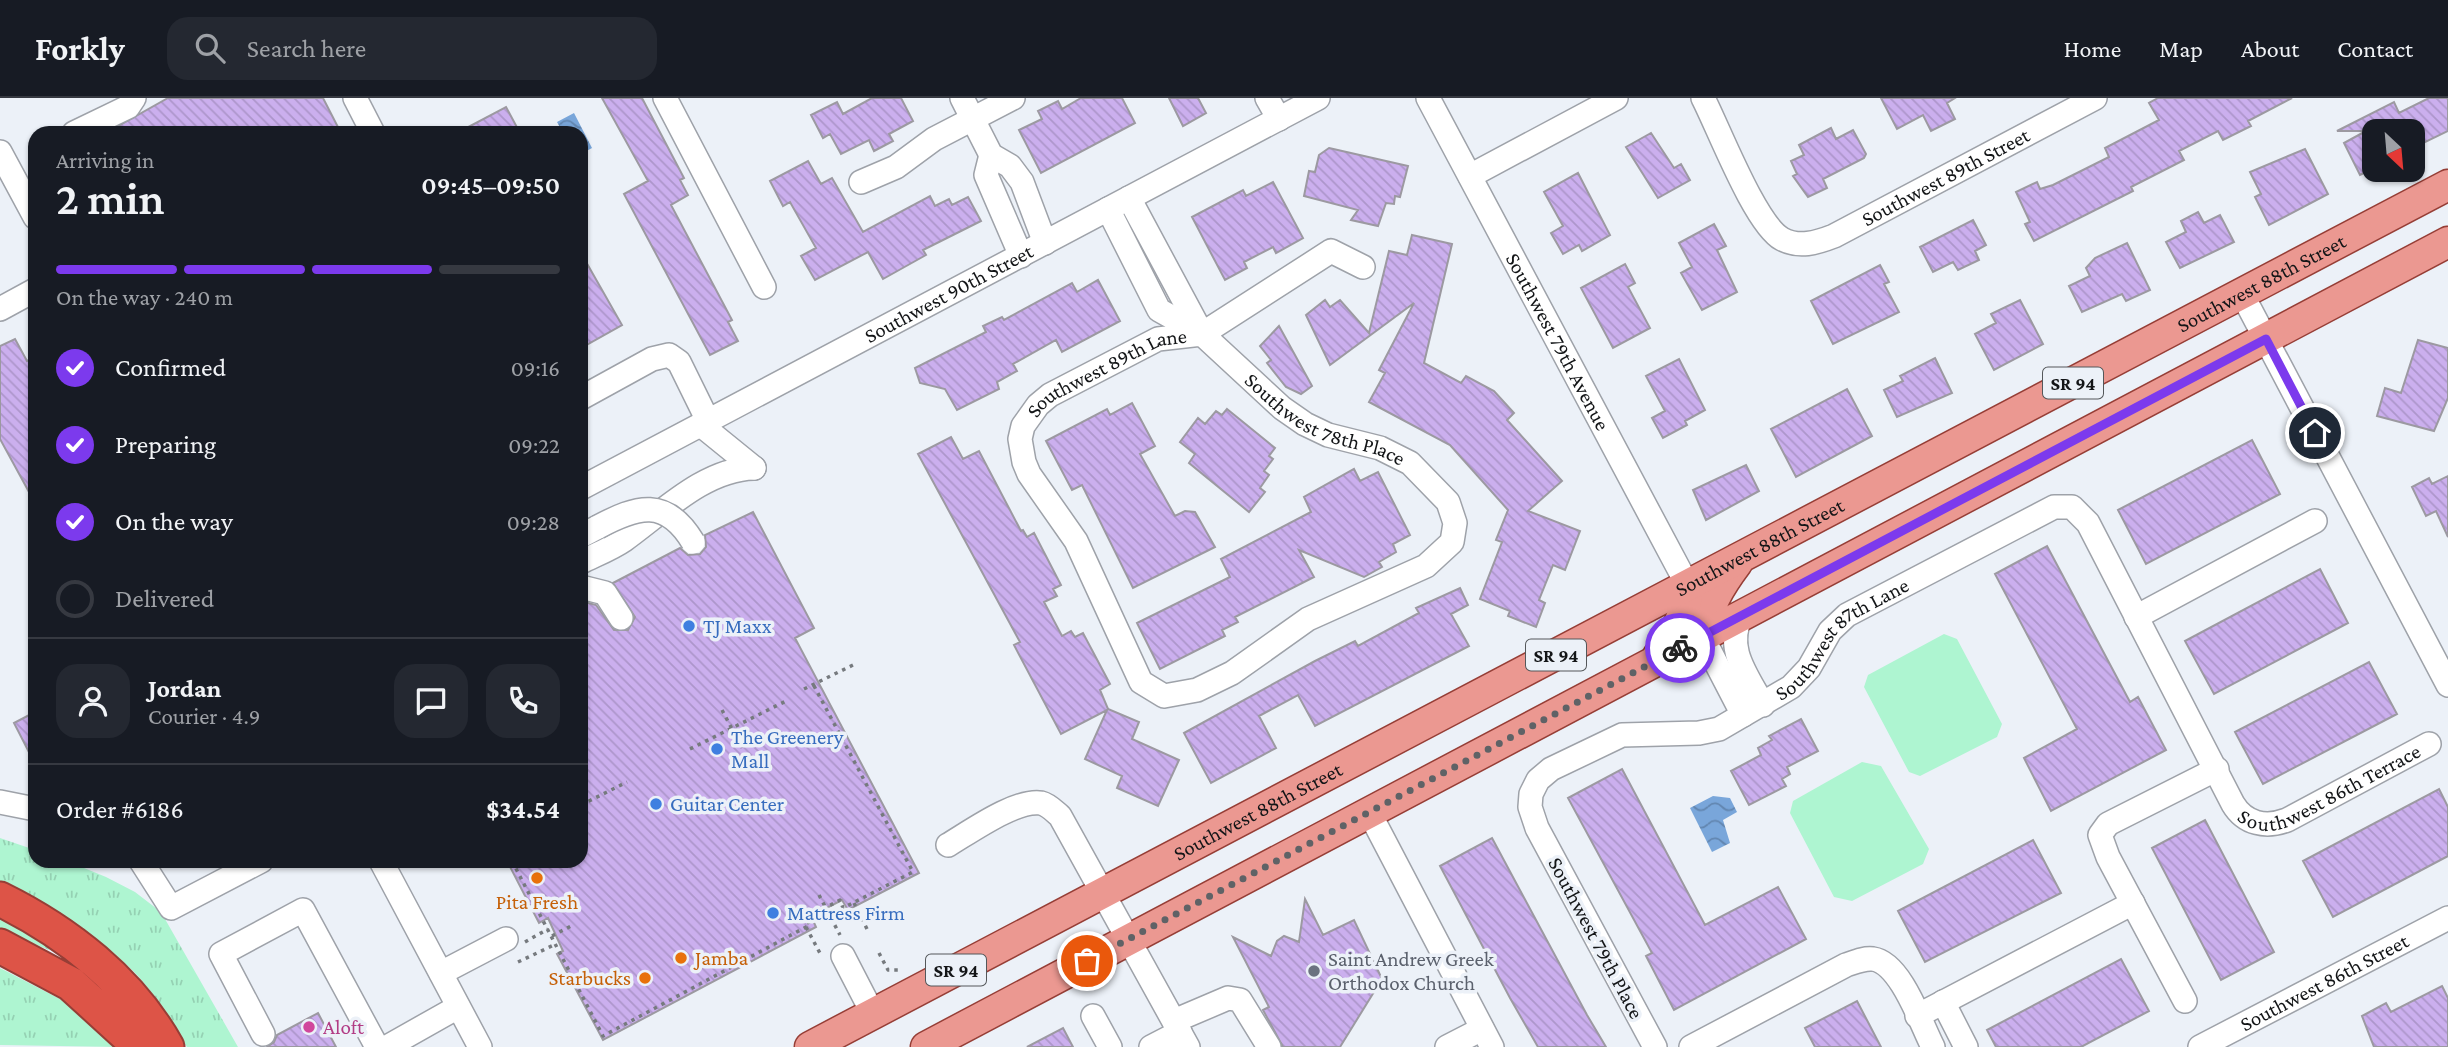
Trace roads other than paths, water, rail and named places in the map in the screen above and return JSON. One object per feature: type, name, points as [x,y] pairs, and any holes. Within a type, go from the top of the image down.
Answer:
[{"type":"highway","points":[[0,899],[41,922],[97,962],[149,1017],[167,1047]]},
{"type":"highway","points":[[0,946],[71,984],[140,1047]]},
{"type":"main road","name":"Southwest 88th Street","points":[[810,1047],[2448,185]]},
{"type":"main road","name":"SR 94","points":[[926,1047],[2448,242]]},
{"type":"main road","points":[[1702,636],[1707,611],[1718,588],[1742,558]]},
{"type":"main road","points":[[1653,662],[1681,622],[1686,611],[1688,586]]},
{"type":"street","points":[[89,126],[128,107],[134,98]]},
{"type":"street","points":[[355,98],[369,126]]},
{"type":"street","points":[[665,98],[764,287]]},
{"type":"street","points":[[962,98],[990,155],[1010,166],[1022,182],[1045,243]]},
{"type":"street","points":[[861,182],[896,167],[934,139],[1013,98]]},
{"type":"street","points":[[1268,98],[1279,119]]},
{"type":"street","name":"Southwest 90th Street","points":[[588,484],[1318,98]]},
{"type":"street","name":"Southwest 79th Avenue","points":[[1428,98],[1688,586]]},
{"type":"street","points":[[1470,176],[1616,98]]},
{"type":"street","name":"Southwest 89th Street","points":[[1703,98],[1761,218],[1774,234],[1791,243],[1812,243],[1833,236],[2095,98]]},
{"type":"street","points":[[0,152],[28,204]]},
{"type":"street","points":[[990,155],[986,175],[1021,256]]},
{"type":"street","name":"Southwest 89th Lane","points":[[1129,198],[1202,334]]},
{"type":"street","name":"Southwest 89th Lane","points":[[1108,209],[1159,310],[1202,334]]},
{"type":"street","name":"Southwest 89th Lane","points":[[1164,696],[1140,682],[1076,541],[1029,474],[1021,450],[1023,426],[1038,405],[1050,395],[1158,338],[1202,334],[1331,251],[1363,267]]},
{"type":"street","points":[[0,309],[28,294]]},
{"type":"street","points":[[2242,294],[2448,685]]},
{"type":"street","name":"Southwest 78th Place","points":[[1164,696],[1187,694],[1232,673],[1308,619],[1433,562],[1446,550],[1454,534],[1453,512],[1448,502],[1424,475],[1396,455],[1328,435],[1293,416],[1202,334]]},
{"type":"street","points":[[588,394],[652,359],[669,355],[679,362],[705,423],[754,468],[736,468],[704,484],[621,542],[588,558]]},
{"type":"street","name":"Southwest 87th Lane","points":[[1537,828],[1530,807],[1533,787],[1558,764],[1622,735],[1708,732],[1753,710],[1791,688],[1804,675],[1830,631],[1847,615],[2062,505],[2078,512],[2088,523],[2136,617]]},
{"type":"street","points":[[590,531],[625,513],[651,509],[676,520],[693,542]]},
{"type":"street","points":[[2217,769],[2136,617],[2315,521]]},
{"type":"street","points":[[590,589],[610,598],[621,618]]},
{"type":"street","points":[[1742,614],[1733,642],[1753,710]]},
{"type":"street","points":[[1702,636],[1753,710]]},
{"type":"street","name":"Southwest 86th Terrace","points":[[2185,1001],[2108,856],[2100,838],[2101,831],[2114,821],[2217,769],[2236,809],[2255,823],[2269,825],[2287,820],[2428,744]]},
{"type":"street","points":[[0,802],[28,808]]},
{"type":"street","points":[[948,845],[1006,812],[1040,803],[1060,816],[1181,1033]]},
{"type":"street","points":[[1369,812],[1487,1038],[1447,1047]]},
{"type":"street","name":"Southwest 79th Place","points":[[1537,828],[1655,1047]]},
{"type":"street","points":[[146,868],[172,908],[248,868]]},
{"type":"street","points":[[385,868],[480,1047]]},
{"type":"street","points":[[1917,1016],[2133,903]]},
{"type":"street","points":[[263,1034],[221,954],[303,910],[377,1047]]},
{"type":"street","name":"Southwest 86th Street","points":[[2200,1047],[2235,1039],[2448,918]]},
{"type":"street","points":[[440,973],[516,940]]},
{"type":"street","points":[[846,946],[880,1010]]},
{"type":"street","points":[[1691,1047],[1846,965],[1869,959],[1885,964],[1901,984],[1933,1047]]},
{"type":"street","points":[[1151,1047],[1181,1033],[1228,998],[1240,1000],[1269,1047]]},
{"type":"street","points":[[1943,1002],[1966,1047]]},
{"type":"street","points":[[387,1047],[458,1007]]},
{"type":"street","points":[[1093,1016],[1110,1047]]},
{"type":"water","points":[[574,113],[581,126],[559,126],[557,122]]},
{"type":"water","points":[[1713,796],[1730,798],[1737,812],[1723,820],[1730,843],[1712,852],[1690,808]]},
{"type":"place","name":"TJ Maxx","points":[[689,626]]},
{"type":"place","name":"The Greenery Mall","points":[[717,749]]},
{"type":"place","name":"Guitar Center","points":[[656,804]]},
{"type":"place","name":"Pita Fresh","points":[[537,878]]},
{"type":"place","name":"Mattress Firm","points":[[773,913]]},
{"type":"place","name":"Jamba","points":[[681,958]]},
{"type":"place","name":"Saint Andrew Greek Orthodox Church","points":[[1314,971]]},
{"type":"place","name":"Starbucks","points":[[645,978]]},
{"type":"place","name":"Aloft","points":[[309,1027]]}]
